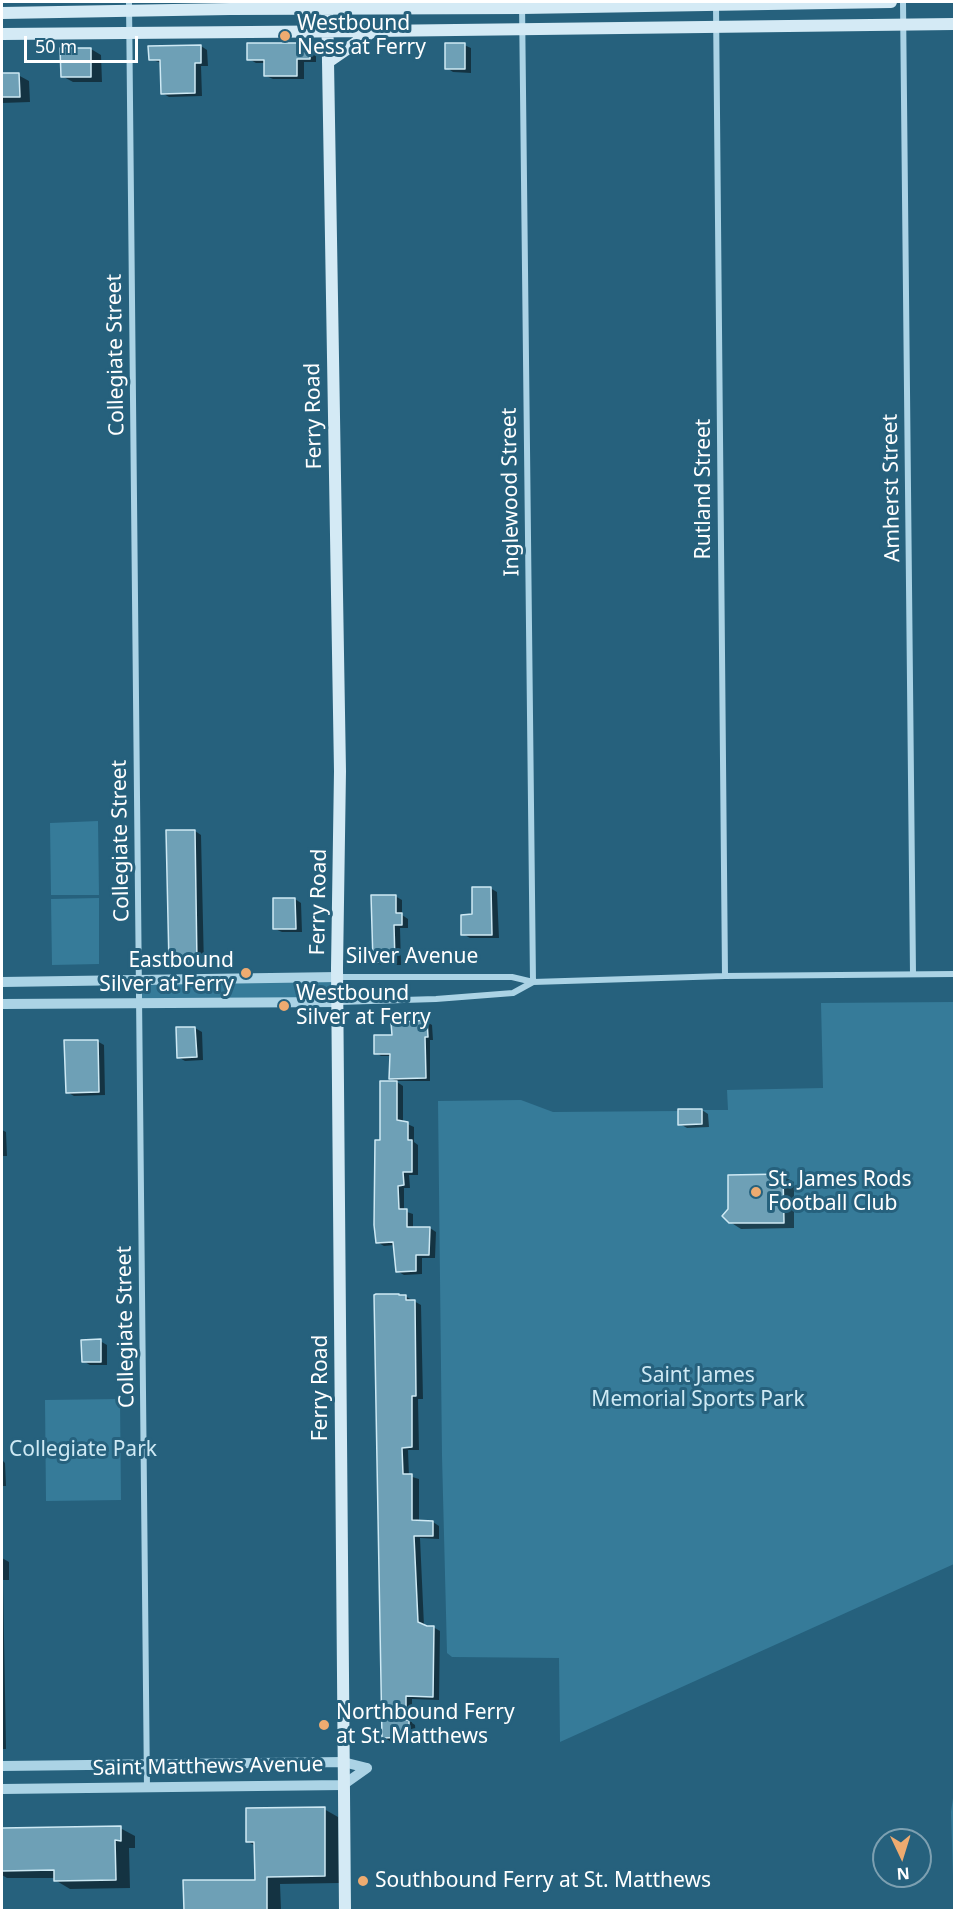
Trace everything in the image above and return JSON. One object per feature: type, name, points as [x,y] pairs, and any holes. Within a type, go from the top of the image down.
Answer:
[{"type":"main road","points":[[2,13],[129,6],[891,2]]},
{"type":"main road","name":"Ferry Road","points":[[327,5],[340,771],[338,1002],[345,1911]]},
{"type":"main road","points":[[2,34],[373,32],[954,24]]},
{"type":"main road","points":[[328,62],[373,32]]},
{"type":"street","name":"Amherst Street","points":[[903,2],[913,974]]},
{"type":"street","name":"Rutland Street","points":[[716,3],[725,976]]},
{"type":"street","name":"Inglewood Street","points":[[522,5],[533,982]]},
{"type":"street","name":"Collegiate Street","points":[[129,6],[147,1788]]},
{"type":"street","name":"Silver Avenue","points":[[2,982],[512,976],[533,982],[725,976],[954,974]]},
{"type":"street","name":"Silver Avenue","points":[[2,1004],[338,1002],[436,999],[513,993],[533,982]]},
{"type":"street","name":"Saint Matthews Avenue","points":[[2,1766],[343,1762],[367,1768],[343,1785],[2,1789]]},
{"type":"green space","points":[[98,821],[99,895],[51,895],[50,823]]},
{"type":"green space","points":[[99,898],[99,964],[52,965],[51,899]]},
{"type":"green space","points":[[338,977],[338,1002],[139,1002],[139,980]]},
{"type":"green space","name":"Saint James Memorial Sports Park","points":[[954,1002],[954,1564],[560,1742],[559,1658],[452,1657],[447,1653],[438,1101],[521,1100],[553,1112],[728,1110],[727,1090],[823,1088],[821,1003]]},
{"type":"green space","name":"Collegiate Park","points":[[120,1399],[121,1500],[46,1501],[45,1400]]},
{"type":"green space","points":[[954,1791],[954,1910],[951,1812]]},
{"type":"building","points":[[247,43],[310,43],[310,59],[297,59],[297,76],[264,76],[264,60],[247,60]]},
{"type":"building","points":[[445,43],[465,43],[465,69],[445,69]]},
{"type":"building","points":[[201,45],[201,63],[195,63],[195,93],[161,94],[160,60],[149,60],[148,46]]},
{"type":"building","points":[[60,48],[91,48],[91,77],[61,77]]},
{"type":"building","points":[[2,73],[19,73],[20,97],[2,97]]},
{"type":"building","points":[[166,830],[195,830],[197,963],[169,964]]},
{"type":"building","points":[[472,887],[491,887],[492,935],[461,935],[461,915],[472,914]]},
{"type":"building","points":[[371,895],[396,895],[396,913],[402,913],[402,925],[394,925],[395,962],[373,962]]},
{"type":"building","points":[[273,898],[295,898],[296,929],[273,929]]},
{"type":"building","points":[[427,1020],[426,1078],[389,1079],[390,1054],[374,1054],[374,1035],[392,1035],[391,1023]]},
{"type":"building","points":[[176,1027],[195,1027],[197,1057],[177,1058]]},
{"type":"building","points":[[64,1040],[98,1040],[99,1092],[66,1093]]},
{"type":"building","points":[[380,1081],[397,1081],[397,1120],[408,1122],[408,1140],[412,1140],[412,1172],[403,1172],[404,1185],[398,1186],[399,1209],[407,1209],[407,1227],[430,1227],[429,1255],[416,1255],[416,1271],[396,1272],[393,1242],[376,1243],[374,1225],[375,1140],[380,1140]]},
{"type":"building","points":[[678,1109],[702,1109],[702,1124],[678,1125]]},
{"type":"building","name":"St. James Rods Football Club","points":[[783,1174],[784,1223],[729,1223],[722,1216],[728,1209],[728,1175]]},
{"type":"building","points":[[374,1295],[406,1295],[406,1300],[415,1300],[416,1396],[412,1396],[412,1447],[402,1448],[403,1474],[412,1474],[412,1520],[433,1521],[433,1536],[414,1536],[418,1622],[434,1626],[433,1697],[406,1696],[409,1737],[382,1738]]},
{"type":"building","points":[[101,1339],[101,1362],[82,1362],[81,1340]]},
{"type":"building","points":[[325,1807],[325,1876],[267,1877],[267,1911],[184,1911],[183,1880],[255,1880],[254,1842],[246,1842],[246,1808]]},
{"type":"building","points":[[121,1826],[121,1841],[115,1840],[116,1880],[54,1881],[54,1870],[2,1871],[2,1828]]},
{"type":"place","name":"Westbound Ness at Ferry","points":[[285,36]]},
{"type":"place","name":"Eastbound Silver at Ferry","points":[[246,973]]},
{"type":"place","name":"Westbound Silver at Ferry","points":[[284,1006]]},
{"type":"place","name":"St. James Rods Football Club","points":[[756,1192]]},
{"type":"place","name":"Northbound Ferry at St. Matthews","points":[[324,1725]]},
{"type":"place","name":"Southbound Ferry at St. Matthews","points":[[363,1881]]}]
